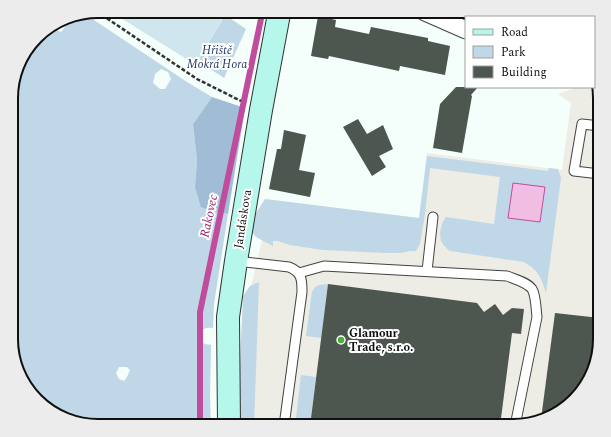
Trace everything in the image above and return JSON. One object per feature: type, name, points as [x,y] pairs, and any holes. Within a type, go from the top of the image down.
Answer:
[{"type":"street","name":"Jandáskova","points":[[229,419],[228,318],[261,110],[278,18]]},
{"type":"street","points":[[439,18],[465,30]]},
{"type":"lane","points":[[593,125],[582,124],[574,171],[593,173]]},
{"type":"lane","points":[[427,271],[433,217]]},
{"type":"lane","points":[[236,261],[289,267],[299,273],[302,280],[302,292],[285,419]]},
{"type":"lane","points":[[299,273],[324,266],[507,276],[521,281],[532,289],[536,303],[537,317],[516,419]]},
{"type":"path","points":[[106,18],[197,79],[220,92],[244,102]]},
{"type":"shaded area","points":[[121,18],[223,18],[196,65]]},
{"type":"shaded area","points":[[575,88],[592,88],[593,93],[593,344],[589,365],[573,392],[566,399],[548,411],[539,415],[513,419],[247,419],[247,304],[262,240],[268,200],[419,218],[427,153],[562,170],[571,103],[558,94]]},
{"type":"shaded area","points":[[212,97],[245,108],[228,214],[214,212],[201,207],[195,187],[197,160],[193,124]]},
{"type":"shaded area","points":[[513,183],[545,187],[540,222],[508,218]]},
{"type":"green space","name":"Hřiště Mokrá Hora","points":[[223,18],[230,18],[246,29],[224,78],[198,61]]},
{"type":"green space","points":[[92,19],[212,97],[193,124],[197,160],[195,187],[214,212],[228,214],[214,304],[213,328],[208,328],[197,333],[198,339],[205,344],[211,345],[211,419],[93,419],[72,415],[58,408],[41,396],[26,374],[22,365],[18,344],[19,88],[22,72],[26,63],[41,41],[57,30],[61,32],[72,22]],"holes":[[[161,69],[168,72],[171,79],[165,89],[160,89],[153,83],[155,74]],[[119,367],[127,367],[130,370],[127,377],[124,381],[119,379],[116,373]]]},
{"type":"green space","points":[[427,156],[548,171],[549,168],[558,169],[561,178],[546,293],[539,275],[533,268],[524,262],[450,251],[441,241],[441,228],[446,217],[494,224],[500,177],[430,168],[420,244],[416,251],[385,253],[323,250],[290,245],[278,241],[273,241],[273,246],[256,237],[251,231],[254,216],[265,199],[419,218]]},
{"type":"green space","points":[[259,282],[254,419],[239,419],[243,296],[250,286]]},
{"type":"green space","points":[[328,284],[321,338],[306,336],[312,292],[317,286]]},
{"type":"green space","points":[[301,375],[316,377],[311,419],[296,419]]},
{"type":"building","points":[[318,18],[336,20],[335,27],[369,34],[371,27],[428,38],[428,41],[450,46],[445,75],[400,66],[399,71],[329,56],[328,59],[311,56]]},
{"type":"building","points":[[456,87],[477,88],[471,95],[462,153],[433,148],[440,104]]},
{"type":"building","points":[[358,119],[367,134],[383,125],[393,149],[379,156],[386,167],[372,176],[343,127]]},
{"type":"building","points":[[284,130],[306,135],[299,170],[315,173],[310,197],[269,189],[277,149],[281,149]]},
{"type":"building","points":[[328,284],[477,303],[484,312],[495,304],[503,315],[512,308],[524,309],[521,334],[512,333],[501,419],[311,419]]},
{"type":"building","points":[[555,313],[593,317],[593,344],[589,365],[585,374],[573,392],[566,399],[542,414]]},
{"type":"waterway","name":"Rakovec","points":[[200,419],[200,312],[261,18]]},
{"type":"place","name":"Glamour Trade, s.r.o.","points":[[341,340]]}]
